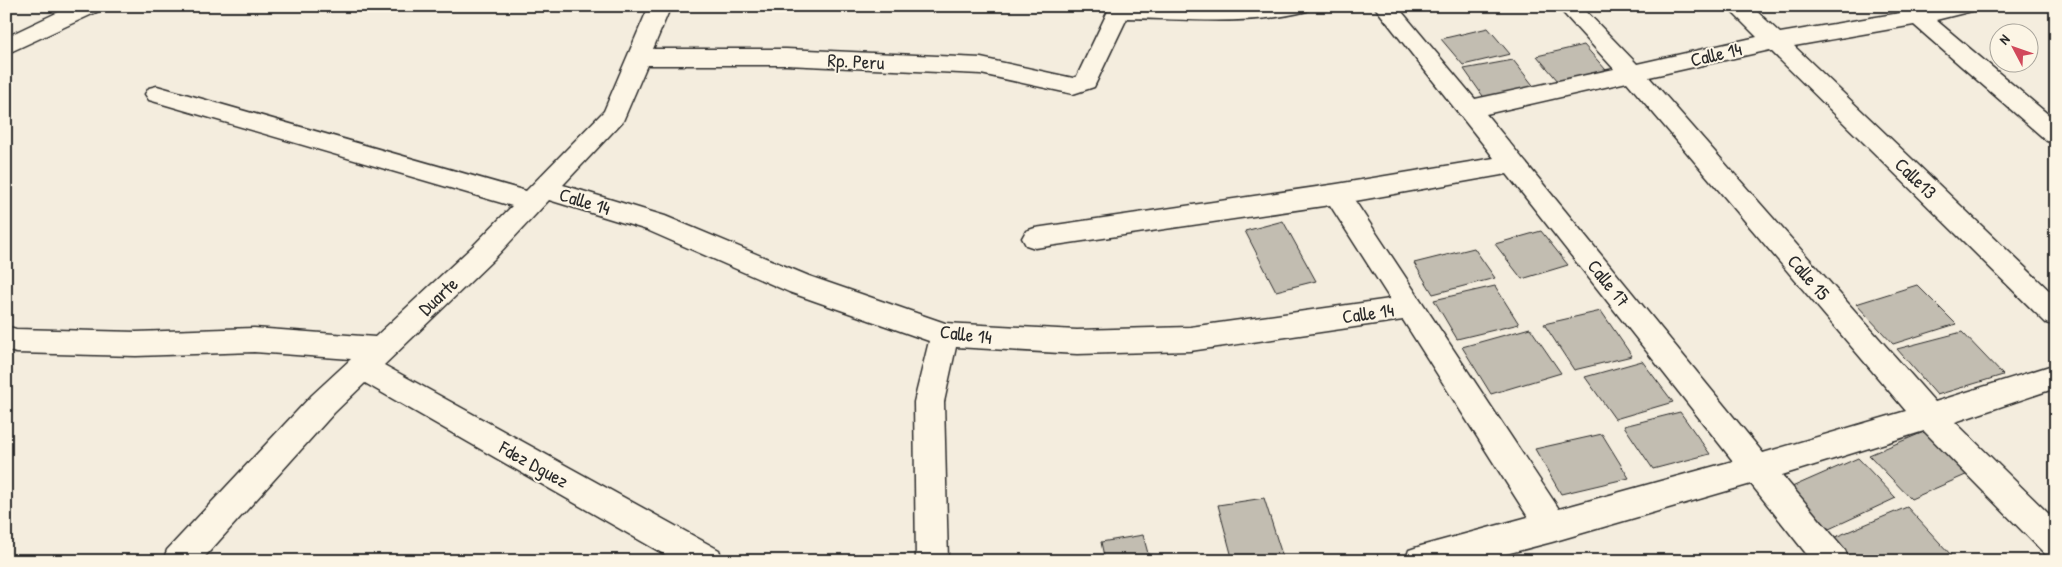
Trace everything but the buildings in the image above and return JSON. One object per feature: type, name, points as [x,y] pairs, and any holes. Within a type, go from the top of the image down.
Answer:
[{"type":"street","points":[[6,46],[91,6]]},
{"type":"street","name":"Duarte","points":[[179,561],[323,404],[484,252],[614,115],[660,6]]},
{"type":"street","points":[[1119,9],[1254,12],[1299,6]]},
{"type":"street","name":"Calle 17","points":[[1385,6],[1470,109],[1756,468],[1833,561]]},
{"type":"street","name":"Calle 15","points":[[1568,6],[1632,73],[1931,418],[2056,543]]},
{"type":"street","name":"Calle13","points":[[1736,6],[1775,41],[2056,315]]},
{"type":"street","name":"Calle 14","points":[[1470,109],[1912,12],[1964,6]]},
{"type":"street","name":"Rp. Peru","points":[[637,57],[786,58],[981,66],[1073,86],[1086,80],[1119,9]]},
{"type":"street","points":[[1912,12],[2056,135]]},
{"type":"street","name":"Calle 14","points":[[157,94],[538,195],[656,223],[799,284],[945,335],[1077,342],[1190,339],[1411,307]]},
{"type":"street","points":[[1035,238],[1337,194],[1514,164]]},
{"type":"street","points":[[1337,194],[1552,527]]},
{"type":"street","points":[[932,561],[929,402],[945,335]]},
{"type":"street","points":[[6,338],[16,341],[136,344],[254,340],[372,358]]},
{"type":"street","name":"Fdez Dguez","points":[[372,358],[707,561]]},
{"type":"street","points":[[1421,561],[1552,527],[1931,418],[2056,376]]}]
